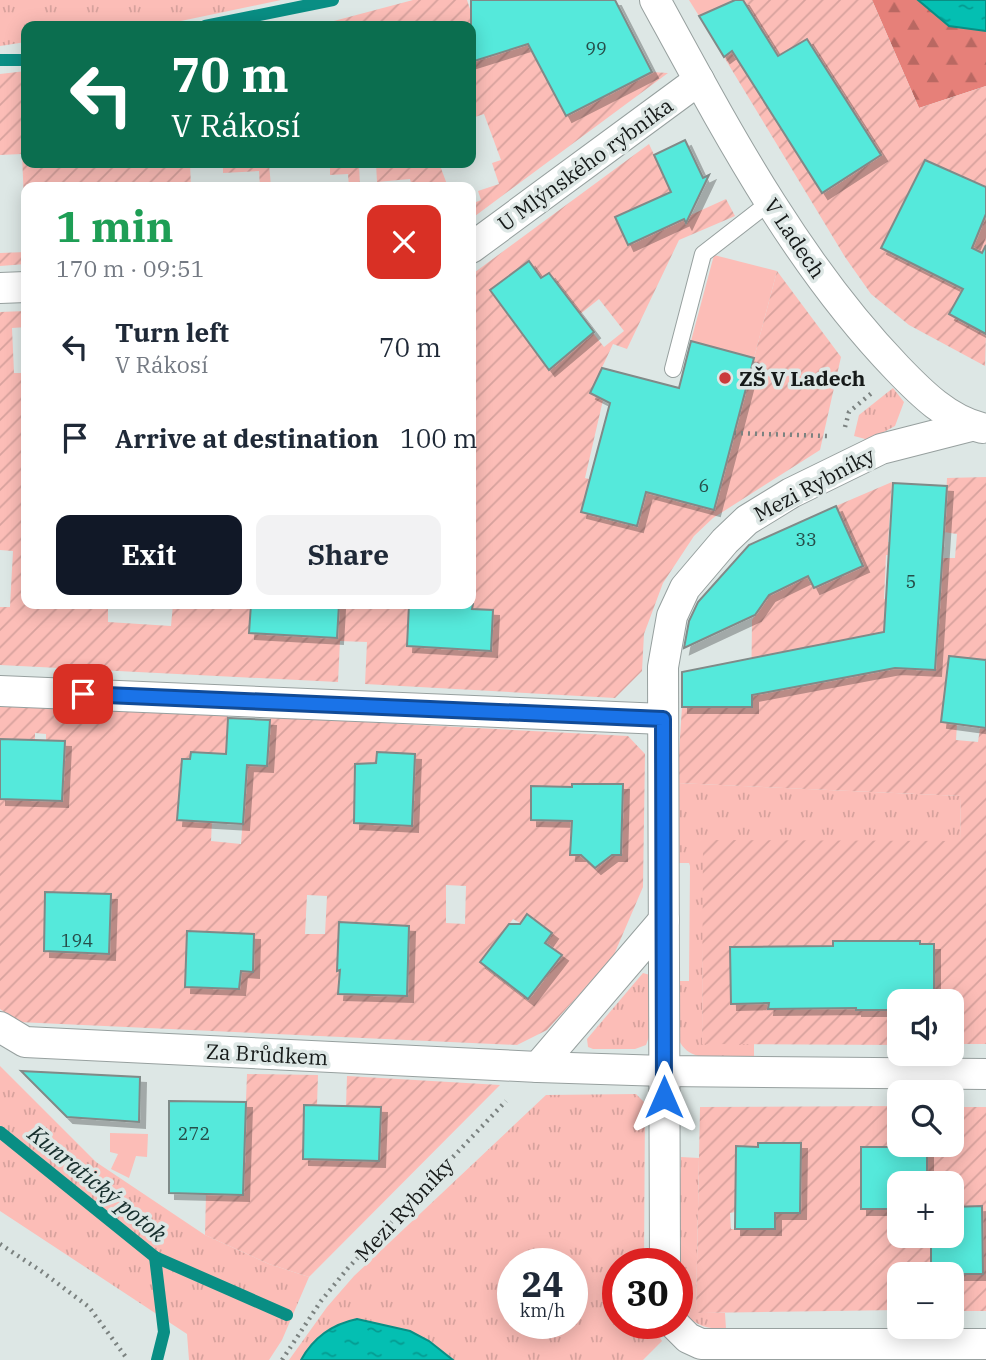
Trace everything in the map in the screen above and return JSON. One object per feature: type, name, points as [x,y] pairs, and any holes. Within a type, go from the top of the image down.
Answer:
[{"type":"street","name":"V Ladech","points":[[655,0],[770,202],[852,319],[926,398],[978,428]]},
{"type":"street","name":"U Mlýnského rybníka","points":[[476,243],[699,80]]},
{"type":"street","points":[[0,288],[21,287]]},
{"type":"street","name":"Mezi Rybníky","points":[[665,1248],[663,667],[667,635],[677,602],[685,588],[734,531],[791,493],[881,449],[978,428]]},
{"type":"street","points":[[0,691],[663,719]]},
{"type":"street","points":[[538,1067],[664,920]]},
{"type":"street","name":"Za Brůdkem","points":[[0,1027],[25,1042],[538,1067]]},
{"type":"street","points":[[538,1067],[986,1074]]},
{"type":"street","points":[[690,1339],[701,1344],[986,1344]]},
{"type":"lane","points":[[673,369],[703,254],[770,202]]},
{"type":"path","points":[[734,433],[833,437]]},
{"type":"path","name":"Mezi Rybníky","points":[[282,1360],[321,1301],[348,1268],[538,1067]]},
{"type":"path","points":[[0,1244],[89,1307],[128,1360]]},
{"type":"green space","points":[[0,0],[281,0],[181,21],[21,21],[21,43],[0,46]]},
{"type":"green space","points":[[413,0],[467,0],[470,9],[509,0],[526,40],[566,116],[652,72],[668,73],[476,215],[476,202],[481,200],[478,191],[499,184],[492,163],[501,160],[484,114],[476,117],[476,21],[334,21]],"holes":[[[504,33],[509,50],[484,58]]]},
{"type":"green space","points":[[689,0],[734,0],[699,16]]},
{"type":"green space","points":[[743,0],[872,0],[919,108],[986,86],[986,270],[976,265],[949,314],[986,334],[985,366],[909,325],[871,294],[845,257],[724,57],[763,32]],"holes":[[[807,39],[881,155],[822,193],[747,75]]]},
{"type":"green space","points":[[872,0],[918,0],[949,26],[986,31],[986,86],[919,108]]},
{"type":"green space","points":[[21,72],[21,154],[0,155],[0,74]]},
{"type":"green space","points":[[649,144],[684,218],[726,199],[735,216],[679,240],[627,349],[613,344],[590,393],[603,400],[585,478],[589,479],[581,512],[637,526],[658,446],[714,509],[777,271],[841,357],[820,450],[713,518],[694,536],[663,583],[644,634],[642,671],[615,698],[365,684],[367,642],[340,641],[338,682],[0,665],[0,607],[10,607],[13,551],[0,550],[0,312],[21,311],[21,327],[12,328],[14,373],[21,373],[21,609],[108,609],[108,622],[171,626],[173,609],[251,609],[249,633],[285,635],[337,632],[339,609],[419,609],[407,646],[493,610],[472,609],[476,609],[476,271]],"holes":[[[599,299],[624,331],[604,347],[579,315]]]},
{"type":"green space","points":[[23,168],[190,168],[191,182],[23,182]]},
{"type":"green space","points":[[223,168],[269,168],[271,182],[260,182],[259,171],[223,173]]},
{"type":"green space","points":[[330,168],[359,168],[360,182],[349,182],[348,174],[330,175]]},
{"type":"green space","points":[[376,168],[441,168],[446,182],[411,182],[410,179],[377,182]]},
{"type":"green space","points":[[21,252],[21,264],[0,266],[0,253]]},
{"type":"green space","points":[[714,255],[777,271],[754,358],[691,341]]},
{"type":"green space","points":[[893,388],[904,402],[895,426],[869,440],[854,436],[859,415]]},
{"type":"green space","points":[[986,477],[986,660],[942,722],[957,724],[956,740],[978,742],[980,728],[986,728],[986,1044],[964,1044],[964,989],[933,989],[933,944],[856,942],[856,1009],[887,1010],[887,1045],[702,1044],[703,840],[960,841],[961,796],[677,783],[682,707],[751,707],[752,620],[769,595],[808,576],[815,588],[836,578],[831,566],[857,553],[836,506],[892,482],[888,542],[907,544],[906,556],[886,555],[884,599],[901,601],[899,629],[763,656],[770,691],[895,668],[935,670],[942,558],[955,558],[957,534],[944,532],[947,478]],"holes":[[[730,947],[804,947],[805,1008],[769,1009],[769,1003],[731,1003]]]},
{"type":"green space","points":[[0,704],[228,715],[226,754],[191,752],[178,820],[212,822],[211,841],[241,844],[247,765],[267,766],[270,717],[628,736],[645,754],[643,887],[613,957],[547,1030],[517,1045],[18,1022],[0,1009],[0,799],[62,801],[46,734],[35,733],[35,740],[0,739]],"holes":[[[573,784],[623,785],[621,855],[607,855],[591,864],[585,859],[585,855],[570,855],[572,821],[531,820],[531,786],[572,787]],[[446,885],[466,886],[465,924],[446,923]],[[45,892],[111,894],[109,954],[45,951]],[[307,895],[327,896],[325,934],[305,934]],[[527,915],[551,933],[545,943],[562,955],[528,999],[480,962],[513,919],[520,923]],[[360,923],[409,926],[408,959],[397,959],[395,996],[338,994],[340,970],[337,970],[339,934]],[[187,931],[254,934],[253,972],[241,971],[239,989],[185,987]]]},
{"type":"green space","points":[[677,783],[961,796],[960,841],[704,841],[702,1043],[754,1044],[754,1058],[722,1059],[699,1056],[690,1053],[683,1046],[678,1037],[676,1023],[676,981],[689,981],[690,866],[689,863],[679,863]]},
{"type":"green space","points":[[643,973],[650,975],[650,1034],[646,1045],[635,1049],[588,1047],[587,1039]]},
{"type":"green space","points":[[0,1066],[96,1162],[205,1235],[269,1264],[309,1277],[282,1340],[269,1360],[189,1360],[187,1334],[0,1211]]},
{"type":"green space","points":[[247,1074],[318,1075],[317,1105],[304,1105],[303,1159],[379,1161],[381,1108],[346,1106],[347,1076],[500,1085],[309,1277],[269,1264],[205,1235],[206,1193],[243,1178]]},
{"type":"green space","points":[[636,1094],[645,1103],[644,1248],[602,1248],[602,1339],[661,1339],[662,1341],[643,1360],[453,1360],[429,1341],[357,1319],[304,1354],[301,1360],[289,1360],[327,1307],[354,1276],[546,1095]]},
{"type":"green space","points":[[887,1106],[887,1147],[861,1148],[861,1209],[887,1209],[887,1248],[931,1248],[931,1262],[887,1262],[887,1310],[696,1313],[700,1107]],"holes":[[[800,1143],[800,1213],[775,1213],[773,1229],[731,1229],[730,1213],[735,1212],[736,1146]]]},
{"type":"green space","points":[[964,1107],[986,1107],[986,1311],[964,1311],[964,1262],[952,1262],[952,1248],[964,1248],[964,1171],[927,1171],[927,1157],[964,1157]]},
{"type":"green space","points":[[110,1133],[148,1134],[147,1157],[136,1156],[129,1178],[111,1169],[118,1154],[110,1152]]},
{"type":"green space","points":[[681,1157],[699,1158],[696,1312],[725,1313],[726,1329],[707,1327],[693,1321],[693,1248],[678,1248]]},
{"type":"water","points":[[918,0],[986,0],[986,31],[949,26]]},
{"type":"water","points":[[357,1319],[410,1331],[429,1341],[453,1360],[301,1360],[311,1345],[324,1333]]},
{"type":"building","points":[[471,0],[615,0],[652,72],[566,116],[528,44],[476,60],[476,21],[471,21]]},
{"type":"building","points":[[735,0],[743,0],[778,56],[807,39],[881,155],[822,193],[732,51],[724,57],[699,16]]},
{"type":"building","points":[[685,140],[703,178],[709,175],[686,223],[684,219],[628,245],[615,217],[671,192],[654,155]]},
{"type":"building","points":[[925,160],[986,187],[986,214],[972,248],[982,253],[986,245],[986,334],[949,314],[963,289],[881,248]]},
{"type":"building","points":[[529,261],[541,278],[549,273],[594,332],[549,370],[490,290]]},
{"type":"building","points":[[691,341],[754,358],[714,510],[646,492],[637,526],[581,512],[610,403],[590,393],[602,368],[679,388]]},
{"type":"building","points":[[893,483],[947,486],[935,670],[895,668],[752,695],[752,707],[682,707],[682,672],[884,632]]},
{"type":"building","points":[[836,506],[863,566],[814,588],[808,576],[769,595],[755,615],[684,648],[689,621],[698,602],[749,545]]},
{"type":"building","points":[[251,609],[339,609],[337,638],[249,633]]},
{"type":"building","points":[[409,609],[493,610],[491,651],[407,646]]},
{"type":"building","points":[[949,656],[986,660],[986,728],[941,722]]},
{"type":"building","points":[[228,718],[270,720],[267,766],[247,765],[243,824],[177,820],[182,759],[190,759],[191,752],[226,754]]},
{"type":"building","points":[[0,739],[65,741],[62,801],[0,799]]},
{"type":"building","points":[[377,752],[415,754],[412,826],[354,823],[355,764],[376,763]]},
{"type":"building","points":[[572,784],[623,784],[621,855],[612,855],[595,868],[581,855],[570,855],[572,821],[531,820],[531,786],[572,787]]},
{"type":"building","points":[[45,892],[111,894],[109,954],[44,951]]},
{"type":"building","points":[[527,914],[552,933],[545,943],[562,955],[528,999],[480,962],[509,924],[520,924]]},
{"type":"building","points":[[339,922],[409,926],[407,996],[338,994]]},
{"type":"building","points":[[187,931],[254,934],[253,972],[241,971],[239,989],[185,987]]},
{"type":"building","points":[[833,941],[920,941],[920,944],[934,944],[934,989],[887,989],[887,1010],[768,1009],[769,1003],[731,1004],[730,947],[833,946]]},
{"type":"building","points":[[21,1071],[140,1077],[139,1122],[67,1117]]},
{"type":"building","points":[[169,1101],[246,1102],[243,1195],[169,1193]]},
{"type":"building","points":[[304,1105],[381,1107],[379,1161],[303,1159]]},
{"type":"building","points":[[758,1143],[801,1143],[800,1213],[775,1213],[775,1229],[735,1229],[736,1146],[758,1147]]},
{"type":"building","points":[[861,1147],[887,1147],[887,1157],[927,1157],[927,1171],[887,1171],[887,1209],[861,1209]]},
{"type":"building","points":[[982,1206],[983,1274],[964,1274],[964,1262],[931,1262],[931,1248],[964,1248],[964,1207]]},
{"type":"waterway","points":[[230,21],[333,0]]},
{"type":"waterway","points":[[0,60],[21,60]]},
{"type":"waterway","name":"Kunratický potok","points":[[0,1132],[155,1257],[287,1315]]},
{"type":"waterway","points":[[155,1257],[164,1332],[157,1360]]},
{"type":"place","name":"ZŠ V Ladech","points":[[725,378]]},
{"type":"route","points":[[83,694],[663,719],[664,1097]]}]
